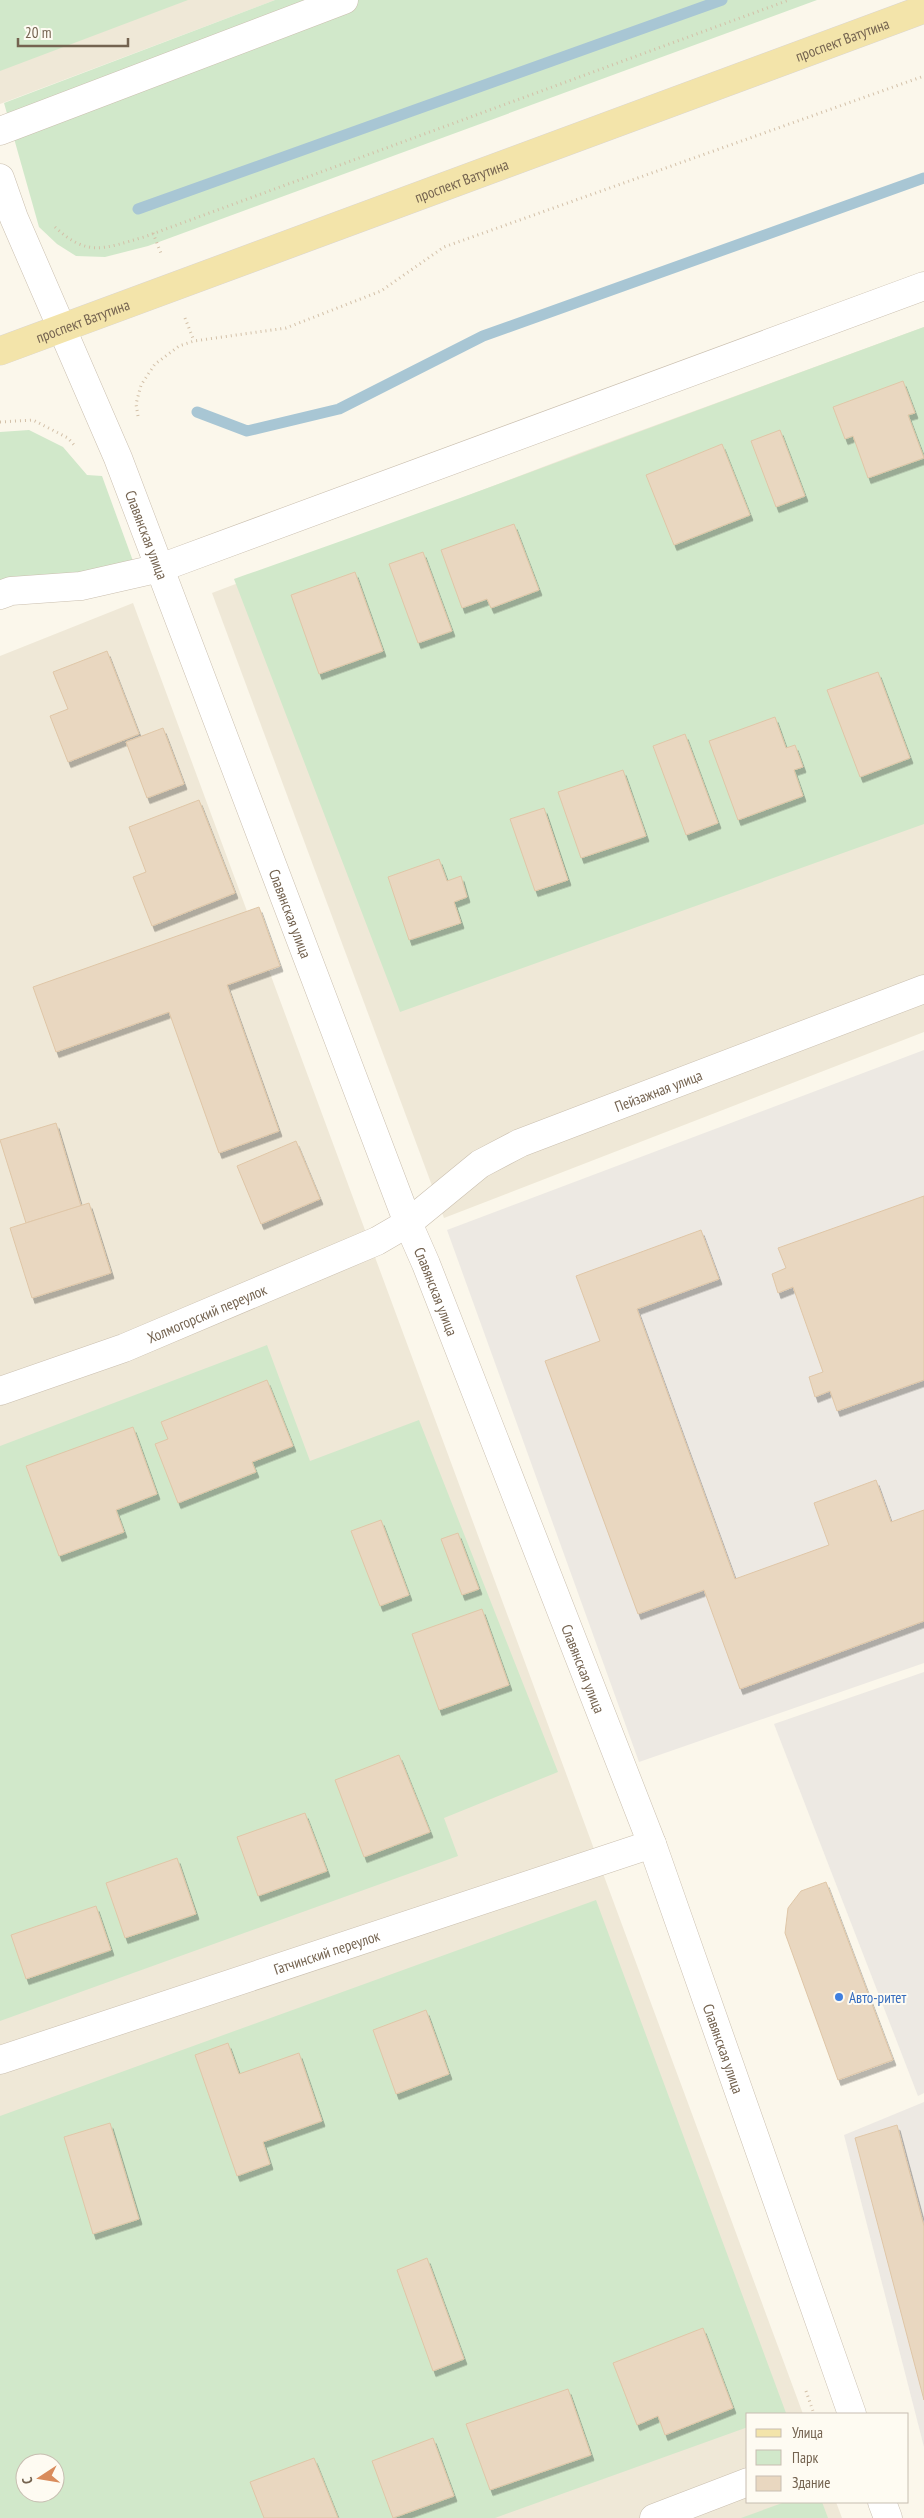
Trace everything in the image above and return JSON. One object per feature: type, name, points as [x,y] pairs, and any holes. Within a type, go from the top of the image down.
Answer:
[{"type":"main road","name":"проспект Ватутина","points":[[0,351],[924,9]]},
{"type":"street","points":[[0,131],[344,0]]},
{"type":"street","name":"Славянская улица","points":[[0,178],[14,218],[118,458],[408,1223],[426,1264],[652,1844],[852,2413]]},
{"type":"street","points":[[0,594],[11,590],[81,586],[160,568],[924,286]]},
{"type":"street","name":"Пейзажная улица","points":[[408,1223],[480,1164],[520,1143],[924,989]]},
{"type":"street","name":"Холмогорский переулок","points":[[0,1391],[124,1348],[377,1241],[408,1223]]},
{"type":"street","name":"Гатчинский переулок","points":[[0,2060],[652,1844]]},
{"type":"street","points":[[654,2518],[746,2483]]},
{"type":"street","points":[[882,2503],[888,2518]]},
{"type":"path","points":[[52,224],[81,246],[102,248],[144,237],[789,0]]},
{"type":"path","points":[[138,421],[136,404],[141,385],[155,364],[179,346],[194,341],[286,328],[381,291],[444,248],[924,76]]},
{"type":"path","points":[[0,422],[33,420],[68,438],[80,452]]},
{"type":"shaded area","points":[[0,0],[275,0],[0,104]]},
{"type":"shaded area","points":[[924,327],[924,1032],[444,1218],[212,593],[582,452]]},
{"type":"shaded area","points":[[133,603],[803,2413],[746,2413],[746,2503],[836,2503],[842,2518],[0,2518],[0,656]]},
{"type":"shaded area","points":[[924,1050],[924,1663],[639,1762],[447,1230]]},
{"type":"shaded area","points":[[924,1672],[924,2093],[918,2096],[774,1724]]},
{"type":"shaded area","points":[[924,2102],[924,2447],[844,2135]]},
{"type":"green space","points":[[0,0],[188,0],[0,71]]},
{"type":"green space","points":[[275,0],[817,0],[148,246],[105,257],[76,256],[57,244],[39,227],[4,103]]},
{"type":"green space","points":[[924,327],[924,824],[400,1012],[234,579]]},
{"type":"green space","points":[[29,430],[63,447],[87,475],[102,476],[133,561],[78,575],[0,585],[0,432]]},
{"type":"green space","points":[[267,1345],[310,1461],[419,1420],[558,1772],[444,1818],[458,1856],[0,2021],[0,1446]]},
{"type":"green space","points":[[596,1900],[786,2413],[746,2413],[746,2428],[495,2518],[0,2518],[0,2116]]},
{"type":"green space","points":[[782,2503],[822,2503],[828,2518],[741,2518]]},
{"type":"building","points":[[903,381],[915,413],[908,415],[924,458],[868,478],[853,436],[845,439],[833,407]]},
{"type":"building","points":[[780,430],[805,496],[776,507],[751,441]]},
{"type":"building","points":[[722,444],[750,515],[674,545],[646,475]]},
{"type":"building","points":[[514,524],[539,590],[491,608],[487,599],[462,608],[441,550]]},
{"type":"building","points":[[423,552],[452,631],[418,643],[389,564]]},
{"type":"building","points":[[355,572],[383,651],[319,674],[291,595]]},
{"type":"building","points":[[107,651],[139,734],[68,762],[50,716],[68,709],[53,672]]},
{"type":"building","points":[[878,672],[910,758],[860,777],[827,690]]},
{"type":"building","points":[[775,717],[786,748],[795,745],[803,767],[794,770],[803,796],[738,820],[709,741]]},
{"type":"building","points":[[163,728],[184,784],[147,798],[126,742]]},
{"type":"building","points":[[685,734],[718,823],[686,835],[653,746]]},
{"type":"building","points":[[623,770],[646,836],[581,858],[558,792]]},
{"type":"building","points":[[199,800],[235,893],[152,926],[133,877],[146,872],[129,827]]},
{"type":"building","points":[[544,808],[568,880],[535,891],[510,819]]},
{"type":"building","points":[[439,859],[447,881],[461,876],[467,897],[454,902],[461,923],[409,940],[388,877]]},
{"type":"building","points":[[259,907],[280,966],[227,985],[279,1131],[219,1153],[169,1012],[56,1052],[33,987]]},
{"type":"building","points":[[56,1123],[81,1206],[26,1223],[0,1140]]},
{"type":"building","points":[[296,1141],[320,1199],[261,1224],[237,1166]]},
{"type":"building","points":[[924,1196],[924,1380],[837,1411],[830,1391],[815,1397],[809,1377],[823,1372],[793,1287],[778,1293],[772,1274],[786,1268],[778,1248]]},
{"type":"building","points":[[89,1203],[111,1273],[32,1298],[10,1228]]},
{"type":"building","points":[[701,1230],[719,1279],[637,1309],[735,1579],[829,1545],[814,1503],[876,1480],[891,1522],[924,1510],[924,1621],[740,1689],[704,1590],[638,1614],[545,1361],[600,1341],[576,1276]]},
{"type":"building","points":[[267,1380],[293,1446],[252,1462],[256,1472],[178,1503],[155,1444],[168,1439],[161,1422]]},
{"type":"building","points":[[133,1427],[157,1494],[116,1510],[124,1532],[59,1556],[26,1466]]},
{"type":"building","points":[[381,1520],[409,1595],[380,1606],[351,1531]]},
{"type":"building","points":[[458,1533],[479,1589],[462,1595],[441,1539]]},
{"type":"building","points":[[482,1609],[509,1685],[439,1710],[412,1634]]},
{"type":"building","points":[[399,1755],[430,1832],[364,1857],[335,1780]]},
{"type":"building","points":[[305,1813],[327,1871],[258,1896],[237,1837]]},
{"type":"building","points":[[177,1858],[196,1914],[125,1938],[106,1883]]},
{"type":"building","name":"Авто-ритет","points":[[826,1882],[893,2060],[838,2080],[785,1933],[788,1908],[801,1891]]},
{"type":"building","points":[[96,1906],[111,1950],[26,1979],[11,1935]]},
{"type":"building","points":[[426,2010],[449,2074],[396,2094],[373,2030]]},
{"type":"building","points":[[228,2043],[239,2074],[299,2053],[322,2121],[263,2142],[270,2164],[237,2176],[195,2055]]},
{"type":"building","points":[[110,2123],[139,2219],[93,2234],[64,2137]]},
{"type":"building","points":[[897,2125],[924,2226],[924,2400],[855,2138]]},
{"type":"building","points":[[427,2258],[464,2359],[433,2371],[397,2270]]},
{"type":"building","points":[[703,2328],[733,2408],[665,2435],[658,2416],[637,2425],[613,2363]]},
{"type":"building","points":[[568,2389],[591,2455],[490,2490],[466,2424]]},
{"type":"building","points":[[433,2438],[454,2496],[393,2518],[372,2461]]},
{"type":"building","points":[[314,2458],[338,2518],[264,2518],[250,2482]]},
{"type":"waterway","points":[[138,209],[722,0]]},
{"type":"waterway","points":[[197,412],[247,431],[339,409],[483,336],[924,178]]},
{"type":"place","name":"Авто-ритет","points":[[839,1997]]}]
